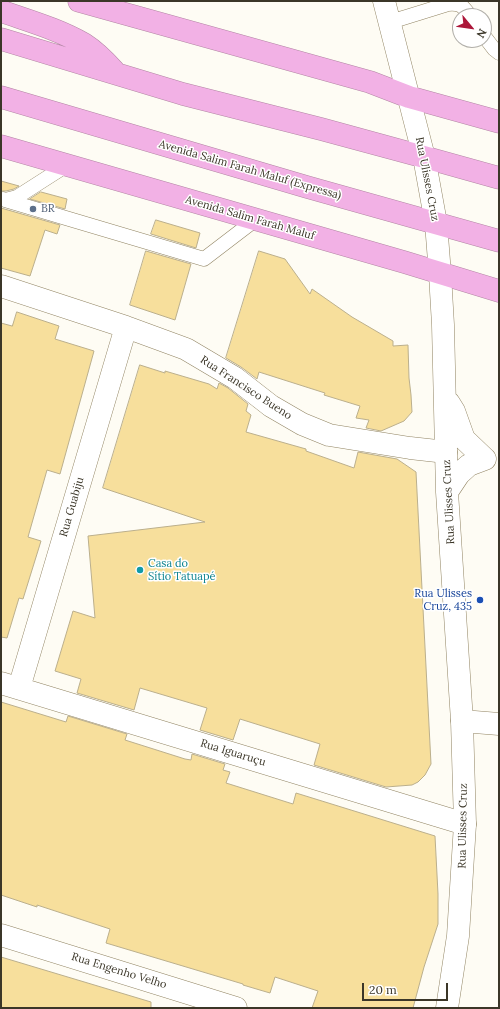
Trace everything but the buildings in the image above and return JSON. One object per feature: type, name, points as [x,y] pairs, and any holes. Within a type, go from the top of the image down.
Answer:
[{"type":"highway","points":[[79,1],[370,82],[409,97],[499,122]]},
{"type":"highway","points":[[1,11],[60,32],[85,45],[118,74]]},
{"type":"highway","points":[[1,40],[183,94],[321,129],[499,178]]},
{"type":"highway","name":"Avenida Salim Farah Maluf (Expressa)","points":[[1,97],[300,185],[499,241]]},
{"type":"highway","name":"Avenida Salim Farah Maluf","points":[[1,146],[404,262],[499,291]]},
{"type":"street","name":"Rua Ulisses Cruz","points":[[384,1],[424,157],[436,223],[440,274],[443,325],[447,492],[462,721],[465,824],[458,936],[447,1008]]},
{"type":"street","name":"Rua Francisco Bueno","points":[[1,286],[126,326],[186,349],[234,378],[271,406],[302,424],[329,435],[492,459]]},
{"type":"street","name":"Rua Guabiju","points":[[10,686],[126,326]]},
{"type":"street","points":[[445,397],[454,411],[464,439],[492,459]]},
{"type":"street","points":[[447,492],[459,474],[470,465],[492,459]]},
{"type":"street","name":"Rua Iguaruçu","points":[[10,686],[465,824]]},
{"type":"street","points":[[462,721],[499,724]]},
{"type":"street","name":"Rua Engenho Velho","points":[[1,935],[236,1008]]},
{"type":"lane","points":[[390,22],[448,4],[456,4],[463,6],[464,8]]},
{"type":"lane","points":[[3,199],[17,197],[67,165]]},
{"type":"lane","points":[[3,199],[204,259],[255,220]]},
{"type":"place","name":"BR","points":[[33,209]]},
{"type":"place","name":"Casa do Sítio Tatuapé","points":[[140,570]]},
{"type":"place","name":"Rua Ulisses Cruz, 435","points":[[480,600]]}]
